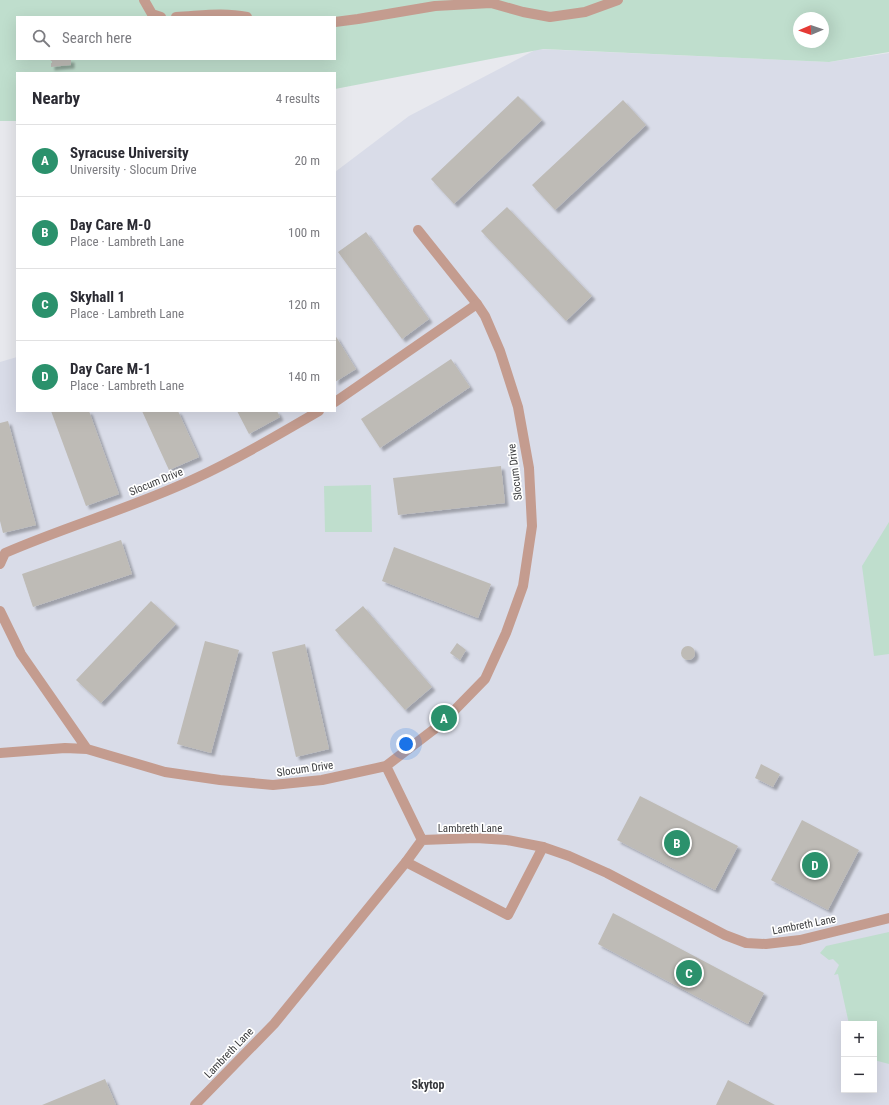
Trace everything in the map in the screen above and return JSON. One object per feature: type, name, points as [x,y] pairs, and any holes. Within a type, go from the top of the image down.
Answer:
[{"type":"street","points":[[144,0],[152,14],[158,16]]},
{"type":"street","points":[[336,22],[435,6],[491,3],[523,12],[550,17],[585,12],[618,0]]},
{"type":"street","points":[[196,16],[242,16]]},
{"type":"street","name":"Slocum Drive","points":[[0,754],[65,748],[87,749],[164,772],[220,780],[273,785],[322,780],[386,766],[441,724],[485,679],[506,634],[523,586],[532,526],[529,468],[518,407],[500,351],[485,316],[418,230]]},
{"type":"street","points":[[336,401],[477,304]]},
{"type":"street","name":"Slocum Drive","points":[[0,564],[5,553],[39,538],[100,517],[193,480],[249,452],[317,412]]},
{"type":"street","points":[[0,611],[21,654],[87,749]]},
{"type":"street","points":[[386,766],[422,840]]},
{"type":"street","name":"Lambreth Lane","points":[[195,1105],[274,1024],[406,862],[422,840],[476,838],[507,840],[543,847],[569,856],[607,873],[725,936],[746,942],[766,944],[800,940],[889,918]]},
{"type":"street","points":[[406,862],[508,915],[543,847]]},
{"type":"shaded area","points":[[537,49],[829,62],[889,53],[889,1105],[0,1105],[0,362],[16,357],[16,412],[336,412],[336,171],[409,116]]},
{"type":"green space","points":[[0,0],[889,0],[889,52],[829,62],[543,49],[336,89],[336,72],[16,72],[16,121],[0,121]]},
{"type":"green space","points":[[371,485],[372,532],[325,532],[324,486]]},
{"type":"green space","points":[[889,522],[889,654],[874,656],[862,566]]},
{"type":"green space","points":[[889,932],[889,1064],[877,1061],[877,1021],[848,1021],[838,974],[834,975],[839,965],[833,959],[829,960],[820,953],[826,946]]},
{"type":"building","points":[[71,60],[71,65],[51,67],[51,61]]},
{"type":"building","points":[[518,96],[542,120],[454,204],[431,179]]},
{"type":"building","points":[[623,100],[646,125],[555,210],[532,185]]},
{"type":"building","points":[[507,207],[592,296],[566,321],[481,231]]},
{"type":"building","points":[[366,232],[429,319],[402,339],[338,252]]},
{"type":"building","points":[[336,337],[356,369],[336,381]]},
{"type":"building","points":[[451,359],[470,387],[380,448],[361,419]]},
{"type":"building","points":[[51,412],[89,412],[119,494],[86,506]]},
{"type":"building","points":[[142,412],[178,412],[199,457],[169,470]]},
{"type":"building","points":[[238,412],[278,412],[280,417],[249,434]]},
{"type":"building","points":[[8,421],[36,525],[3,533],[0,521],[0,423]]},
{"type":"building","points":[[501,466],[505,503],[398,515],[393,478]]},
{"type":"building","points":[[121,540],[132,574],[33,607],[22,574]]},
{"type":"building","points":[[394,547],[491,584],[478,618],[382,581]]},
{"type":"building","points":[[151,601],[176,624],[101,703],[76,680]]},
{"type":"building","points":[[363,606],[432,687],[405,710],[335,630]]},
{"type":"building","points":[[205,641],[239,650],[211,753],[177,744]]},
{"type":"building","points":[[457,643],[466,650],[460,660],[450,653]]},
{"type":"building","points":[[305,644],[329,749],[296,757],[272,652]]},
{"type":"building","points":[[688,646],[693,648],[695,653],[693,658],[688,660],[683,658],[681,653],[683,648]]},
{"type":"building","points":[[761,764],[780,774],[773,787],[755,778]]},
{"type":"building","points":[[640,796],[738,846],[715,890],[617,840]]},
{"type":"building","points":[[802,820],[859,850],[828,910],[771,880]]},
{"type":"building","points":[[613,913],[764,993],[748,1024],[598,944]]},
{"type":"building","points":[[105,1079],[116,1105],[42,1105]]},
{"type":"building","points":[[728,1080],[775,1105],[716,1105]]},
{"type":"place","name":"Syracuse University","points":[[444,718]]},
{"type":"place","name":"Day Care M-0","points":[[677,843]]},
{"type":"place","name":"Day Care M-1","points":[[815,865]]},
{"type":"place","name":"Skyhall 1","points":[[689,973]]},
{"type":"district","name":"Skytop","points":[[428,1085]]}]
